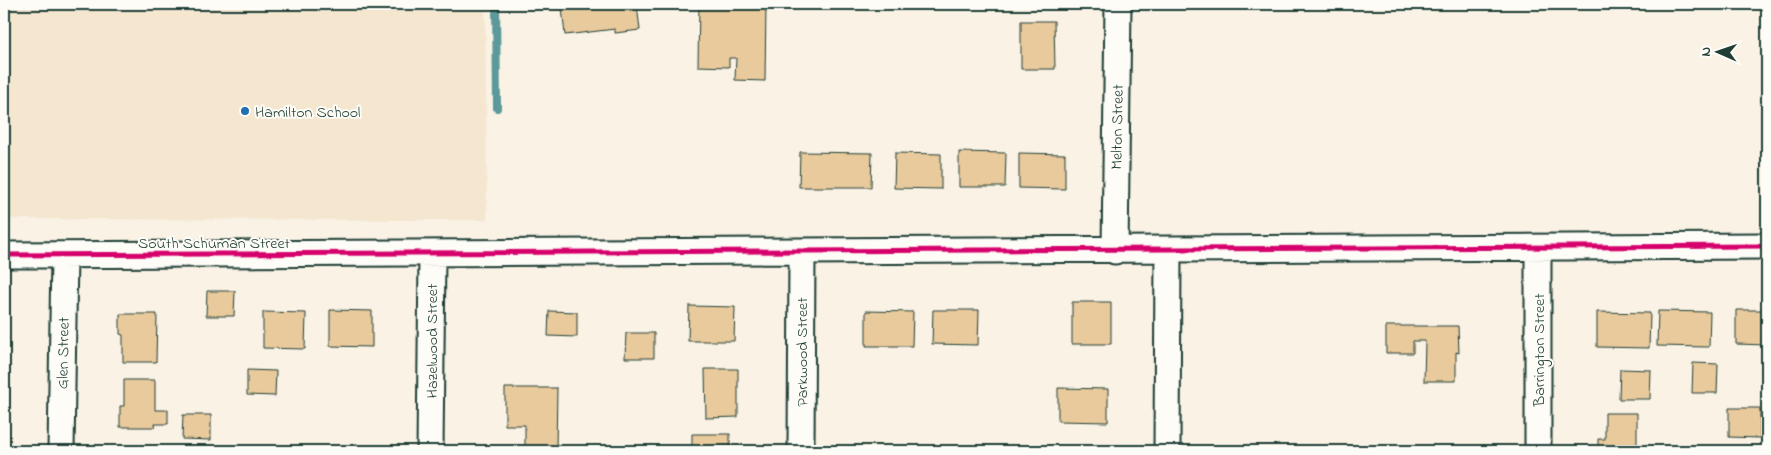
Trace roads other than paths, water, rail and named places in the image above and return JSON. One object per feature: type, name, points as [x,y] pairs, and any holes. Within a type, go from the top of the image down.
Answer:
[{"type":"street","name":"Melton Street","points":[[1115,251],[1118,4]]},
{"type":"street","points":[[1538,249],[1767,246]]},
{"type":"street","name":"South Schuman Street","points":[[4,256],[1538,249]]},
{"type":"street","name":"Barrington Street","points":[[1538,249],[1538,451]]},
{"type":"street","points":[[1167,451],[1168,251]]},
{"type":"street","name":"Parkwood Street","points":[[801,451],[802,252]]},
{"type":"street","name":"Hazelwood Street","points":[[430,451],[432,254]]},
{"type":"street","name":"Glen Street","points":[[61,451],[64,255]]},
{"type":"waterway","points":[[496,4],[497,108]]},
{"type":"place","name":"Hamilton School","points":[[245,111]]}]
